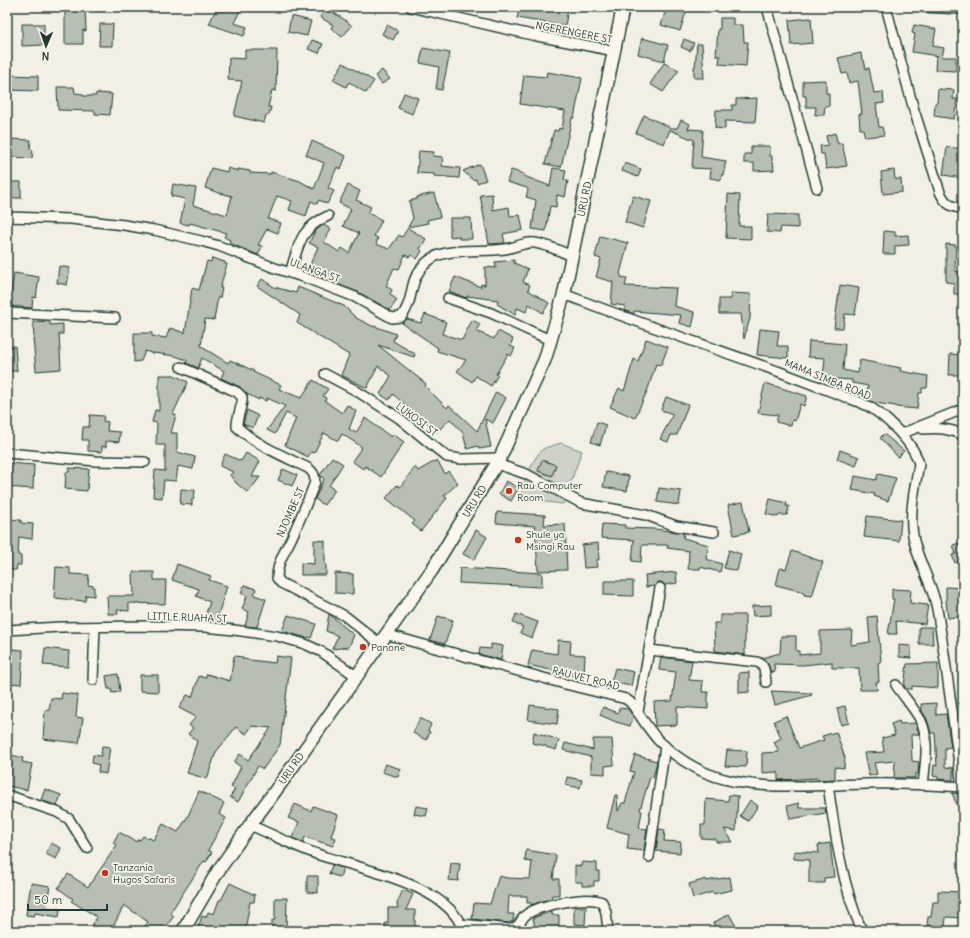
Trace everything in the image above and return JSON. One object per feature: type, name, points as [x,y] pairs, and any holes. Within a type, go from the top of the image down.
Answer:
[{"type":"street","name":"NGERENGERE ST","points":[[411,7],[532,35],[615,51]]},
{"type":"street","name":"URU RD","points":[[183,931],[218,871],[432,570],[499,461],[545,359],[564,294],[623,7]]},
{"type":"street","points":[[767,7],[817,188]]},
{"type":"street","points":[[886,7],[914,110],[940,192],[948,204],[953,207],[963,208]]},
{"type":"street","points":[[922,7],[962,9]]},
{"type":"street","points":[[290,273],[300,240],[305,231],[316,221],[328,216]]},
{"type":"street","name":"ULANGA ST","points":[[7,217],[71,219],[124,225],[154,230],[219,246],[355,298],[388,317],[395,319],[401,317],[408,308],[419,270],[428,261],[438,255],[454,252],[508,249],[533,242],[572,256]]},
{"type":"street","name":"MAMA SIMBA ROAD","points":[[564,294],[611,313],[707,345],[862,403],[884,418],[901,434],[914,451],[918,458],[919,464],[912,506],[912,534],[936,604],[951,695],[962,787],[922,785]]},
{"type":"street","points":[[448,298],[491,312],[550,340]]},
{"type":"street","points":[[7,314],[115,318]]},
{"type":"street","name":"NJOMBE ST","points":[[181,367],[237,392],[242,397],[242,402],[237,415],[237,427],[246,435],[261,444],[308,468],[315,476],[315,482],[279,564],[277,574],[279,581],[345,616],[382,639]]},
{"type":"street","name":"LUKOSI ST","points":[[325,374],[355,390],[400,418],[447,457],[499,461]]},
{"type":"street","points":[[901,434],[963,409]]},
{"type":"street","points":[[913,430],[943,428],[951,429],[963,435]]},
{"type":"street","points":[[7,452],[82,460],[145,462]]},
{"type":"street","points":[[499,461],[532,476],[581,503],[646,515],[676,526],[714,532]]},
{"type":"street","points":[[638,712],[660,588]]},
{"type":"street","name":"LITTLE RUAHA ST","points":[[7,630],[60,627],[205,627],[277,636],[305,644],[322,652],[356,676]]},
{"type":"street","points":[[93,680],[95,627]]},
{"type":"street","name":"RAU VET ROAD","points":[[382,639],[620,698],[631,703],[657,739],[671,752],[694,767],[716,777],[745,784],[768,786],[922,785]]},
{"type":"street","points":[[649,650],[761,663],[766,682]]},
{"type":"street","points":[[896,685],[916,712],[924,731],[926,748],[922,785]]},
{"type":"street","points":[[649,857],[664,746]]},
{"type":"street","points":[[828,785],[842,870],[862,931]]},
{"type":"street","points":[[7,795],[57,812],[69,819],[87,848]]},
{"type":"street","points":[[250,825],[314,853],[410,884],[428,893],[445,905],[462,928],[516,928],[526,914],[537,910],[577,900],[597,900],[602,902],[606,912],[608,931]]},
{"type":"shaded area","points":[[561,443],[582,451],[563,504],[521,499],[523,487],[535,458],[543,449]]},
{"type":"building","points":[[65,7],[85,7],[86,31],[83,30],[83,44],[65,44]]},
{"type":"building","points":[[217,7],[242,7],[234,23],[247,27],[244,36],[209,24]]},
{"type":"building","points":[[520,7],[556,7],[568,9],[565,26],[517,18]]},
{"type":"building","points":[[667,7],[682,7],[687,9],[680,31],[661,25]]},
{"type":"building","points":[[326,8],[352,26],[342,37],[331,28],[333,25],[320,17]]},
{"type":"building","points":[[291,16],[311,21],[307,36],[288,32]]},
{"type":"building","points":[[720,18],[733,18],[733,25],[743,25],[744,42],[748,42],[746,66],[719,64],[720,56],[716,56]]},
{"type":"building","points":[[811,18],[813,43],[791,45],[789,20]]},
{"type":"building","points":[[22,24],[44,24],[44,45],[22,46]]},
{"type":"building","points":[[100,24],[113,24],[112,46],[99,46]]},
{"type":"building","points":[[387,25],[398,31],[393,40],[382,34]]},
{"type":"building","points":[[914,25],[936,29],[933,46],[944,48],[942,57],[956,57],[956,71],[935,70],[936,56],[938,56],[912,52],[915,34],[912,33]]},
{"type":"building","points":[[642,38],[668,45],[664,61],[638,54]]},
{"type":"building","points":[[684,39],[694,43],[690,51],[681,47]]},
{"type":"building","points":[[312,40],[323,44],[319,53],[308,49]]},
{"type":"building","points":[[697,44],[702,44],[704,78],[694,78]]},
{"type":"building","points":[[423,48],[450,53],[442,90],[436,89],[439,67],[420,63]]},
{"type":"building","points":[[245,50],[277,50],[276,91],[272,90],[268,107],[271,107],[269,115],[266,115],[264,123],[234,116],[242,81],[228,80],[229,58],[245,59]]},
{"type":"building","points":[[861,53],[866,69],[869,68],[874,93],[883,92],[884,103],[876,104],[879,127],[882,127],[884,135],[865,137],[863,129],[860,129],[859,114],[862,114],[858,81],[849,83],[847,73],[842,74],[838,58]]},
{"type":"building","points":[[343,63],[374,81],[366,93],[349,82],[346,87],[333,80]]},
{"type":"building","points":[[664,63],[679,70],[663,92],[650,84]]},
{"type":"building","points":[[382,70],[390,79],[382,84],[375,76]]},
{"type":"building","points":[[547,72],[582,78],[574,118],[572,118],[561,167],[545,164],[554,130],[558,131],[559,128],[562,129],[565,111],[520,104],[524,75],[546,77]]},
{"type":"building","points":[[9,75],[38,76],[38,91],[8,90]]},
{"type":"building","points":[[826,80],[826,93],[829,93],[829,106],[825,106],[824,115],[815,115],[816,107],[806,107],[806,96],[803,96],[803,81]]},
{"type":"building","points":[[57,87],[74,87],[75,93],[83,94],[83,96],[96,96],[96,93],[112,94],[110,115],[95,114],[95,111],[58,110]]},
{"type":"building","points":[[938,89],[954,90],[953,99],[957,99],[954,119],[934,116]]},
{"type":"building","points":[[404,93],[418,98],[412,114],[398,108]]},
{"type":"building","points":[[757,98],[755,122],[725,121],[725,129],[715,128],[716,110],[732,110],[732,105],[736,105],[736,99]]},
{"type":"building","points":[[644,115],[671,128],[677,128],[681,120],[690,124],[688,129],[703,130],[701,157],[726,161],[721,180],[710,178],[711,169],[692,168],[694,140],[670,130],[664,144],[636,133]]},
{"type":"building","points":[[835,133],[838,144],[842,143],[847,166],[826,169],[824,154],[821,154],[820,146],[828,145],[826,136]]},
{"type":"building","points":[[7,139],[31,140],[30,149],[33,150],[32,158],[9,157],[9,155],[7,155]]},
{"type":"building","points":[[312,141],[346,156],[341,169],[337,167],[328,188],[334,191],[327,204],[319,200],[317,204],[311,201],[306,216],[289,210],[292,201],[277,196],[268,219],[281,223],[278,233],[267,229],[258,245],[262,246],[258,255],[229,243],[230,240],[224,237],[226,233],[190,223],[189,225],[180,223],[185,199],[171,196],[173,184],[196,188],[193,205],[227,215],[232,196],[205,188],[211,168],[227,172],[228,168],[238,171],[238,169],[250,171],[250,173],[271,174],[271,172],[300,181],[314,189],[324,163],[306,155]]},
{"type":"building","points":[[751,146],[770,146],[770,156],[772,156],[774,170],[754,171],[754,163],[744,163],[744,154],[751,154]]},
{"type":"building","points":[[947,147],[963,149],[963,178],[943,175]]},
{"type":"building","points":[[419,151],[434,152],[433,156],[443,157],[442,166],[460,168],[459,178],[417,173]]},
{"type":"building","points":[[625,163],[641,169],[638,177],[622,171]]},
{"type":"building","points":[[480,164],[486,180],[477,183],[476,179],[473,180],[463,171]]},
{"type":"building","points":[[553,168],[566,170],[564,180],[568,181],[565,197],[557,195],[556,207],[550,206],[546,231],[532,229],[536,200],[526,197],[528,190],[527,188],[507,182],[511,170],[524,174],[524,176],[550,186]]},
{"type":"building","points":[[894,170],[895,179],[901,179],[902,192],[883,194],[881,172]]},
{"type":"building","points":[[7,182],[21,182],[21,198],[7,198]]},
{"type":"building","points":[[348,185],[360,191],[356,200],[371,207],[368,213],[382,220],[374,236],[378,238],[376,244],[389,249],[399,235],[402,237],[408,228],[426,239],[420,249],[422,251],[417,259],[411,255],[409,257],[405,255],[399,269],[394,268],[386,286],[392,290],[390,294],[397,300],[390,310],[358,292],[332,282],[308,269],[318,247],[309,243],[315,231],[323,225],[331,229],[324,242],[339,252],[342,248],[349,253],[359,233],[343,226],[351,209],[339,203]]},
{"type":"building","points":[[434,193],[440,217],[427,220],[428,223],[408,227],[413,218],[409,201],[417,199],[417,197]]},
{"type":"building","points":[[492,194],[493,210],[509,207],[510,216],[520,215],[523,230],[503,234],[505,243],[489,244],[480,195]]},
{"type":"building","points":[[728,194],[740,195],[739,226],[751,226],[751,239],[726,238]]},
{"type":"building","points":[[633,196],[651,201],[643,228],[625,222]]},
{"type":"building","points":[[768,214],[798,215],[798,228],[781,227],[780,233],[767,232]]},
{"type":"building","points":[[450,218],[471,218],[472,239],[459,239],[459,236],[450,237]]},
{"type":"building","points":[[884,231],[895,232],[895,236],[908,235],[909,245],[895,246],[895,254],[883,254]]},
{"type":"building","points":[[600,236],[628,243],[620,274],[621,277],[627,278],[625,286],[676,288],[674,306],[694,312],[693,314],[695,314],[692,327],[679,323],[681,315],[634,311],[634,314],[624,310],[625,306],[611,304],[613,282],[596,277],[601,259],[595,257]]},
{"type":"building","points":[[946,244],[956,245],[955,271],[959,272],[959,276],[963,276],[963,294],[954,294],[954,283],[946,282]]},
{"type":"building","points":[[212,258],[227,264],[220,288],[222,288],[220,298],[218,297],[214,320],[205,319],[201,346],[228,363],[230,360],[254,371],[253,372],[281,385],[279,389],[301,398],[313,380],[328,389],[323,396],[326,398],[325,401],[342,413],[347,405],[356,411],[349,429],[356,433],[365,418],[391,437],[393,434],[404,442],[381,477],[365,466],[363,469],[352,461],[362,447],[342,434],[338,441],[324,433],[314,453],[311,452],[308,457],[285,445],[296,418],[286,413],[275,434],[267,430],[285,406],[267,398],[266,401],[259,398],[259,400],[247,394],[240,387],[221,378],[224,371],[202,358],[198,368],[186,363],[187,360],[175,356],[154,354],[145,351],[141,361],[134,362],[134,333],[152,333],[152,336],[166,338],[170,328],[185,333],[192,288],[199,290],[207,261],[211,262]]},
{"type":"building","points":[[514,260],[514,263],[528,269],[523,282],[530,285],[528,290],[549,303],[543,313],[529,304],[526,312],[517,308],[515,315],[497,304],[498,300],[467,296],[466,298],[449,291],[455,277],[481,287],[481,284],[485,285],[485,267],[496,268],[495,262]]},
{"type":"building","points":[[59,266],[70,268],[67,285],[57,283]]},
{"type":"building","points":[[14,273],[39,277],[36,298],[33,297],[32,308],[9,306]]},
{"type":"building","points":[[262,279],[274,287],[296,293],[298,287],[344,306],[356,318],[374,327],[396,334],[393,341],[415,354],[414,357],[378,345],[426,384],[425,386],[447,408],[449,405],[477,431],[496,392],[506,398],[493,423],[485,419],[491,447],[479,449],[478,446],[467,449],[463,433],[450,419],[437,432],[393,394],[389,400],[380,394],[391,376],[378,366],[367,388],[341,375],[349,355],[297,323],[300,315],[257,286]]},
{"type":"building","points":[[840,285],[859,288],[855,315],[845,314],[843,328],[834,328]]},
{"type":"building","points":[[731,293],[751,294],[750,318],[744,339],[741,314],[719,314],[719,299],[731,299]]},
{"type":"building","points":[[425,314],[446,322],[442,334],[462,340],[472,320],[480,324],[476,331],[494,339],[498,331],[513,339],[510,346],[515,348],[511,356],[508,354],[496,374],[498,375],[491,386],[476,376],[472,382],[457,371],[466,360],[437,351],[438,348],[402,323],[407,319],[421,323]]},
{"type":"building","points":[[50,321],[50,325],[63,324],[63,334],[59,334],[61,369],[36,371],[33,322]]},
{"type":"building","points":[[760,329],[779,331],[777,346],[788,346],[788,358],[757,355]]},
{"type":"building","points":[[646,339],[668,347],[661,365],[656,364],[648,389],[635,418],[610,407],[619,388],[624,391],[634,359],[638,361]]},
{"type":"building","points":[[809,341],[845,344],[843,370],[858,373],[860,360],[901,368],[900,371],[928,376],[927,388],[922,388],[922,393],[919,393],[917,409],[875,403],[866,399],[868,386],[852,383],[852,380],[823,378],[825,358],[808,357]]},
{"type":"building","points":[[15,346],[17,371],[7,371],[7,347]]},
{"type":"building","points":[[950,354],[963,355],[963,375],[949,375]]},
{"type":"building","points":[[159,375],[174,375],[188,382],[173,414],[176,415],[171,433],[177,433],[177,452],[195,457],[193,469],[178,466],[176,481],[164,480],[162,498],[153,497],[155,470],[165,471],[165,445],[156,445],[157,423],[152,422],[155,410],[159,411]]},
{"type":"building","points":[[765,383],[807,396],[804,406],[800,404],[795,421],[792,420],[791,426],[776,422],[778,415],[758,413]]},
{"type":"building","points":[[666,397],[688,405],[677,435],[671,435],[668,442],[660,439],[673,414],[661,410]]},
{"type":"building","points":[[247,410],[258,416],[253,428],[243,424]]},
{"type":"building","points":[[90,415],[104,416],[103,421],[108,422],[107,431],[120,432],[119,442],[106,441],[106,447],[102,446],[102,452],[88,451],[88,440],[82,440],[83,427],[89,427]]},
{"type":"building","points":[[597,422],[606,425],[600,445],[591,442]]},
{"type":"building","points":[[884,434],[904,451],[898,457],[880,438]]},
{"type":"building","points":[[840,450],[859,457],[856,466],[837,459]]},
{"type":"building","points":[[246,453],[260,461],[252,477],[260,477],[248,493],[236,483],[230,475],[233,472],[220,466],[225,454],[241,461]]},
{"type":"building","points":[[332,457],[343,464],[329,486],[335,490],[324,505],[315,499],[324,479],[320,475]]},
{"type":"building","points":[[437,460],[445,474],[448,471],[458,483],[444,496],[447,498],[421,531],[412,524],[415,521],[386,498],[397,485],[400,487],[415,467],[418,471]]},
{"type":"building","points":[[542,460],[556,465],[552,476],[538,471]]},
{"type":"building","points":[[7,463],[34,465],[33,489],[7,487]]},
{"type":"building","points":[[69,468],[89,469],[87,491],[65,489],[66,472],[69,472]]},
{"type":"building","points":[[283,469],[297,475],[292,486],[278,480]]},
{"type":"building","points":[[606,472],[629,476],[627,491],[603,487]]},
{"type":"building","points":[[878,474],[896,478],[888,501],[874,496],[875,494],[852,490],[855,476],[876,480]]},
{"type":"building","name":"Rau Computer Room","points":[[506,481],[519,488],[511,501],[499,494]]},
{"type":"building","points":[[659,488],[681,491],[679,505],[657,502]]},
{"type":"building","points":[[181,489],[195,490],[192,505],[180,504]]},
{"type":"building","points":[[770,499],[787,503],[786,506],[789,506],[787,515],[779,515],[778,517],[766,514]]},
{"type":"building","points":[[743,502],[749,532],[734,535],[728,505]]},
{"type":"building","points":[[497,512],[545,515],[544,525],[565,524],[567,570],[538,571],[535,526],[496,523]]},
{"type":"building","points":[[867,516],[901,520],[899,541],[864,537]]},
{"type":"building","points":[[7,519],[21,520],[21,523],[33,524],[32,539],[19,537],[18,555],[21,556],[21,565],[17,565],[16,570],[7,570],[9,536],[7,536]]},
{"type":"building","points":[[602,524],[625,525],[625,528],[655,529],[684,533],[683,538],[709,545],[706,559],[722,564],[720,572],[700,567],[700,569],[688,569],[689,551],[667,548],[668,545],[642,545],[641,562],[632,561],[634,540],[601,538]]},
{"type":"building","points":[[476,530],[487,537],[474,560],[463,554]]},
{"type":"building","points":[[314,540],[325,541],[326,575],[301,575],[301,563],[314,564]]},
{"type":"building","points":[[963,542],[962,570],[959,561],[955,563],[952,555],[956,554],[953,545]]},
{"type":"building","points":[[598,543],[599,560],[596,560],[597,567],[584,568],[582,545]]},
{"type":"building","points":[[729,550],[741,554],[737,571],[724,568]]},
{"type":"building","points":[[792,551],[823,562],[812,596],[804,595],[804,592],[776,585],[780,568],[786,569]]},
{"type":"building","points":[[177,564],[211,576],[209,580],[227,586],[216,622],[204,619],[210,602],[196,596],[199,589],[172,580]]},
{"type":"building","points":[[56,567],[70,568],[70,574],[89,575],[88,585],[94,586],[94,596],[86,595],[85,601],[54,598]]},
{"type":"building","points":[[460,568],[542,573],[542,587],[459,583]]},
{"type":"building","points":[[133,572],[154,572],[154,580],[166,580],[165,604],[129,603],[129,611],[117,610],[118,614],[108,614],[107,596],[134,596]]},
{"type":"building","points":[[676,572],[677,583],[665,585],[658,582],[655,586],[646,587],[645,575]]},
{"type":"building","points":[[335,573],[353,574],[353,594],[335,593]]},
{"type":"building","points":[[604,581],[633,581],[633,596],[604,595]]},
{"type":"building","points":[[244,585],[256,589],[254,595],[266,599],[257,627],[245,626],[249,612],[242,609],[247,596],[241,593]]},
{"type":"building","points":[[946,587],[963,588],[963,616],[948,618]]},
{"type":"building","points":[[892,589],[911,590],[910,603],[928,605],[925,624],[896,621],[897,634],[888,634],[894,599],[892,599]]},
{"type":"building","points":[[771,605],[771,615],[753,616],[752,606]]},
{"type":"building","points":[[329,614],[354,635],[349,647],[332,649],[338,636],[326,631]]},
{"type":"building","points":[[516,614],[538,622],[532,638],[520,633],[523,627],[513,623]]},
{"type":"building","points":[[288,615],[316,624],[311,638],[282,631]]},
{"type":"building","points":[[720,615],[745,615],[745,655],[715,651],[714,623],[720,623]]},
{"type":"building","points":[[438,616],[453,620],[445,644],[430,640]]},
{"type":"building","points":[[877,616],[881,662],[878,663],[879,682],[876,682],[877,690],[860,690],[859,668],[832,668],[832,662],[803,665],[774,664],[775,672],[771,673],[768,664],[762,658],[780,653],[781,636],[796,636],[796,651],[799,651],[799,655],[820,653],[820,631],[852,630],[851,645],[870,642],[868,617]]},
{"type":"building","points":[[919,627],[932,627],[933,644],[919,644]]},
{"type":"building","points":[[558,640],[571,641],[570,654],[585,655],[584,676],[572,676],[572,670],[556,669],[555,671],[528,665],[532,650],[557,654]]},
{"type":"building","points":[[491,644],[503,646],[501,660],[479,654],[480,648],[491,649]]},
{"type":"building","points":[[899,645],[911,646],[911,658],[899,657]]},
{"type":"building","points":[[45,648],[69,651],[68,667],[43,665]]},
{"type":"building","points":[[12,649],[23,650],[21,684],[10,683]]},
{"type":"building","points":[[234,656],[243,657],[242,659],[275,663],[276,656],[291,658],[280,745],[263,769],[258,766],[238,802],[230,797],[235,789],[231,787],[241,767],[234,762],[240,754],[248,760],[271,728],[252,726],[246,734],[236,727],[216,752],[207,779],[187,773],[197,741],[188,734],[193,728],[189,725],[196,717],[179,708],[187,695],[192,697],[199,676],[205,678],[207,674],[230,681]]},
{"type":"building","points":[[661,657],[692,661],[689,680],[703,681],[702,692],[708,692],[708,709],[677,707],[677,725],[655,726],[654,702],[672,701],[676,672],[659,670]]},
{"type":"building","points":[[938,663],[938,688],[912,686],[912,689],[906,689],[904,686],[907,664]]},
{"type":"building","points":[[615,668],[634,672],[631,686],[611,682]]},
{"type":"building","points":[[749,672],[749,692],[739,693],[739,673]]},
{"type":"building","points":[[118,674],[120,692],[112,693],[111,689],[108,689],[106,676]]},
{"type":"building","points":[[140,675],[158,675],[158,692],[140,691]]},
{"type":"building","points":[[771,691],[811,693],[812,695],[775,705]]},
{"type":"building","points":[[62,693],[78,695],[76,717],[83,718],[79,743],[43,739],[45,710],[49,710],[51,698],[61,699]]},
{"type":"building","points":[[936,703],[936,715],[946,714],[951,747],[945,748],[945,767],[953,768],[953,780],[946,780],[945,778],[945,780],[938,779],[938,777],[933,776],[934,765],[937,766],[935,733],[931,733],[927,719],[922,711],[921,704]]},
{"type":"building","points":[[530,705],[559,709],[557,724],[528,720]]},
{"type":"building","points":[[845,706],[849,723],[841,725],[837,708]]},
{"type":"building","points":[[603,707],[618,713],[619,708],[628,709],[633,716],[630,726],[600,715]]},
{"type":"building","points":[[786,716],[799,748],[824,740],[822,736],[836,732],[845,758],[844,768],[835,767],[835,779],[818,780],[818,778],[778,780],[778,772],[762,773],[762,753],[779,752],[774,742],[781,738],[774,721]]},
{"type":"building","points":[[420,718],[431,724],[428,731],[430,732],[426,740],[413,733]]},
{"type":"building","points":[[899,721],[900,724],[915,723],[918,730],[919,734],[911,735],[912,761],[919,762],[918,774],[915,774],[915,778],[894,778],[895,761],[874,763],[877,774],[869,776],[864,753],[884,752],[882,738],[895,735],[891,724]]},
{"type":"building","points":[[534,732],[559,740],[556,750],[532,743]]},
{"type":"building","points":[[593,739],[612,739],[614,765],[605,766],[605,774],[591,773],[591,757],[563,750],[565,743],[593,750]]},
{"type":"building","points":[[102,746],[110,747],[106,774],[98,772],[99,765],[92,763],[93,755],[101,756]]},
{"type":"building","points":[[727,750],[747,751],[746,767],[725,766]]},
{"type":"building","points":[[7,754],[23,758],[22,762],[32,764],[27,790],[7,786]]},
{"type":"building","points":[[635,755],[657,761],[653,778],[650,777],[640,810],[642,811],[639,828],[647,829],[644,851],[627,849],[629,834],[607,828],[615,795],[617,795],[618,811],[622,803],[625,803],[634,772],[630,771]]},
{"type":"building","points":[[385,764],[401,769],[398,777],[382,772]]},
{"type":"building","points":[[567,777],[582,780],[580,788],[566,785]]},
{"type":"building","points":[[45,789],[61,795],[57,806],[41,800]]},
{"type":"building","points":[[199,791],[224,803],[219,814],[226,818],[208,850],[212,852],[206,862],[204,861],[170,913],[174,916],[163,931],[141,931],[148,922],[124,905],[111,931],[89,931],[97,917],[71,901],[73,899],[58,888],[68,874],[88,887],[117,845],[113,843],[119,832],[137,842],[138,839],[140,840],[143,836],[153,840],[163,824],[178,832],[188,816]]},
{"type":"building","points":[[952,793],[963,794],[963,820]]},
{"type":"building","points":[[729,795],[738,796],[736,831],[724,829],[733,842],[716,842],[716,839],[701,838],[701,825],[705,825],[706,799],[728,801]]},
{"type":"building","points":[[750,800],[758,806],[748,821],[740,816]]},
{"type":"building","points":[[799,803],[799,808],[825,808],[826,813],[790,819],[787,806]]},
{"type":"building","points":[[295,804],[311,811],[313,806],[338,815],[331,837],[336,838],[333,846],[305,837],[303,842],[292,838],[299,822],[288,818]]},
{"type":"building","points":[[416,806],[428,808],[426,816],[414,814]]},
{"type":"building","points":[[659,829],[665,830],[664,841],[681,842],[680,853],[656,851]]},
{"type":"building","points":[[51,843],[61,848],[56,859],[46,854]]},
{"type":"building","points":[[830,843],[834,877],[824,878],[824,883],[809,883],[809,860],[794,859],[794,851],[819,853],[818,845]]},
{"type":"building","points":[[526,850],[556,855],[553,879],[559,879],[559,895],[552,895],[552,898],[531,905],[531,903],[527,903],[527,896],[509,896],[508,914],[514,914],[513,921],[509,923],[472,919],[474,903],[490,904],[499,876],[507,878],[530,879],[532,862],[525,861]]},
{"type":"building","points":[[582,862],[597,863],[599,881],[594,881],[594,886],[582,886],[582,882],[575,882],[575,865],[581,866]]},
{"type":"building","points":[[451,863],[460,864],[458,881],[449,880]]},
{"type":"building","points":[[332,865],[343,868],[340,877],[329,874]]},
{"type":"building","points":[[307,876],[318,876],[318,893],[307,892]]},
{"type":"building","points":[[730,877],[732,890],[713,894],[713,892],[693,898],[689,884],[706,879],[706,881]]},
{"type":"building","points":[[31,883],[50,886],[46,907],[60,909],[59,917],[35,913],[34,916],[26,915]]},
{"type":"building","points":[[230,883],[255,895],[254,902],[250,902],[245,931],[197,931],[202,916],[206,917],[208,912],[214,914],[219,900],[221,900]]},
{"type":"building","points":[[403,890],[413,894],[406,910],[415,910],[415,930],[385,931],[385,923],[388,923],[388,908],[398,908],[397,903]]},
{"type":"building","points":[[938,891],[963,892],[963,918],[946,917],[945,927],[927,925],[928,917],[931,917],[933,902],[938,902]]},
{"type":"building","points":[[275,898],[287,898],[286,931],[272,931],[272,920],[275,920]]},
{"type":"building","points":[[574,907],[586,907],[585,925],[574,924]]},
{"type":"building","points":[[552,911],[552,915],[559,915],[559,929],[536,931],[533,918]]},
{"type":"building","points":[[729,914],[739,931],[717,931],[713,923]]},
{"type":"place","name":"Rau Computer Room","points":[[509,491]]},
{"type":"place","name":"Shule ya Msingi Rau","points":[[518,540]]},
{"type":"place","name":"Panone","points":[[363,647]]},
{"type":"place","name":"Tanzania Hugos Safaris","points":[[105,873]]}]
